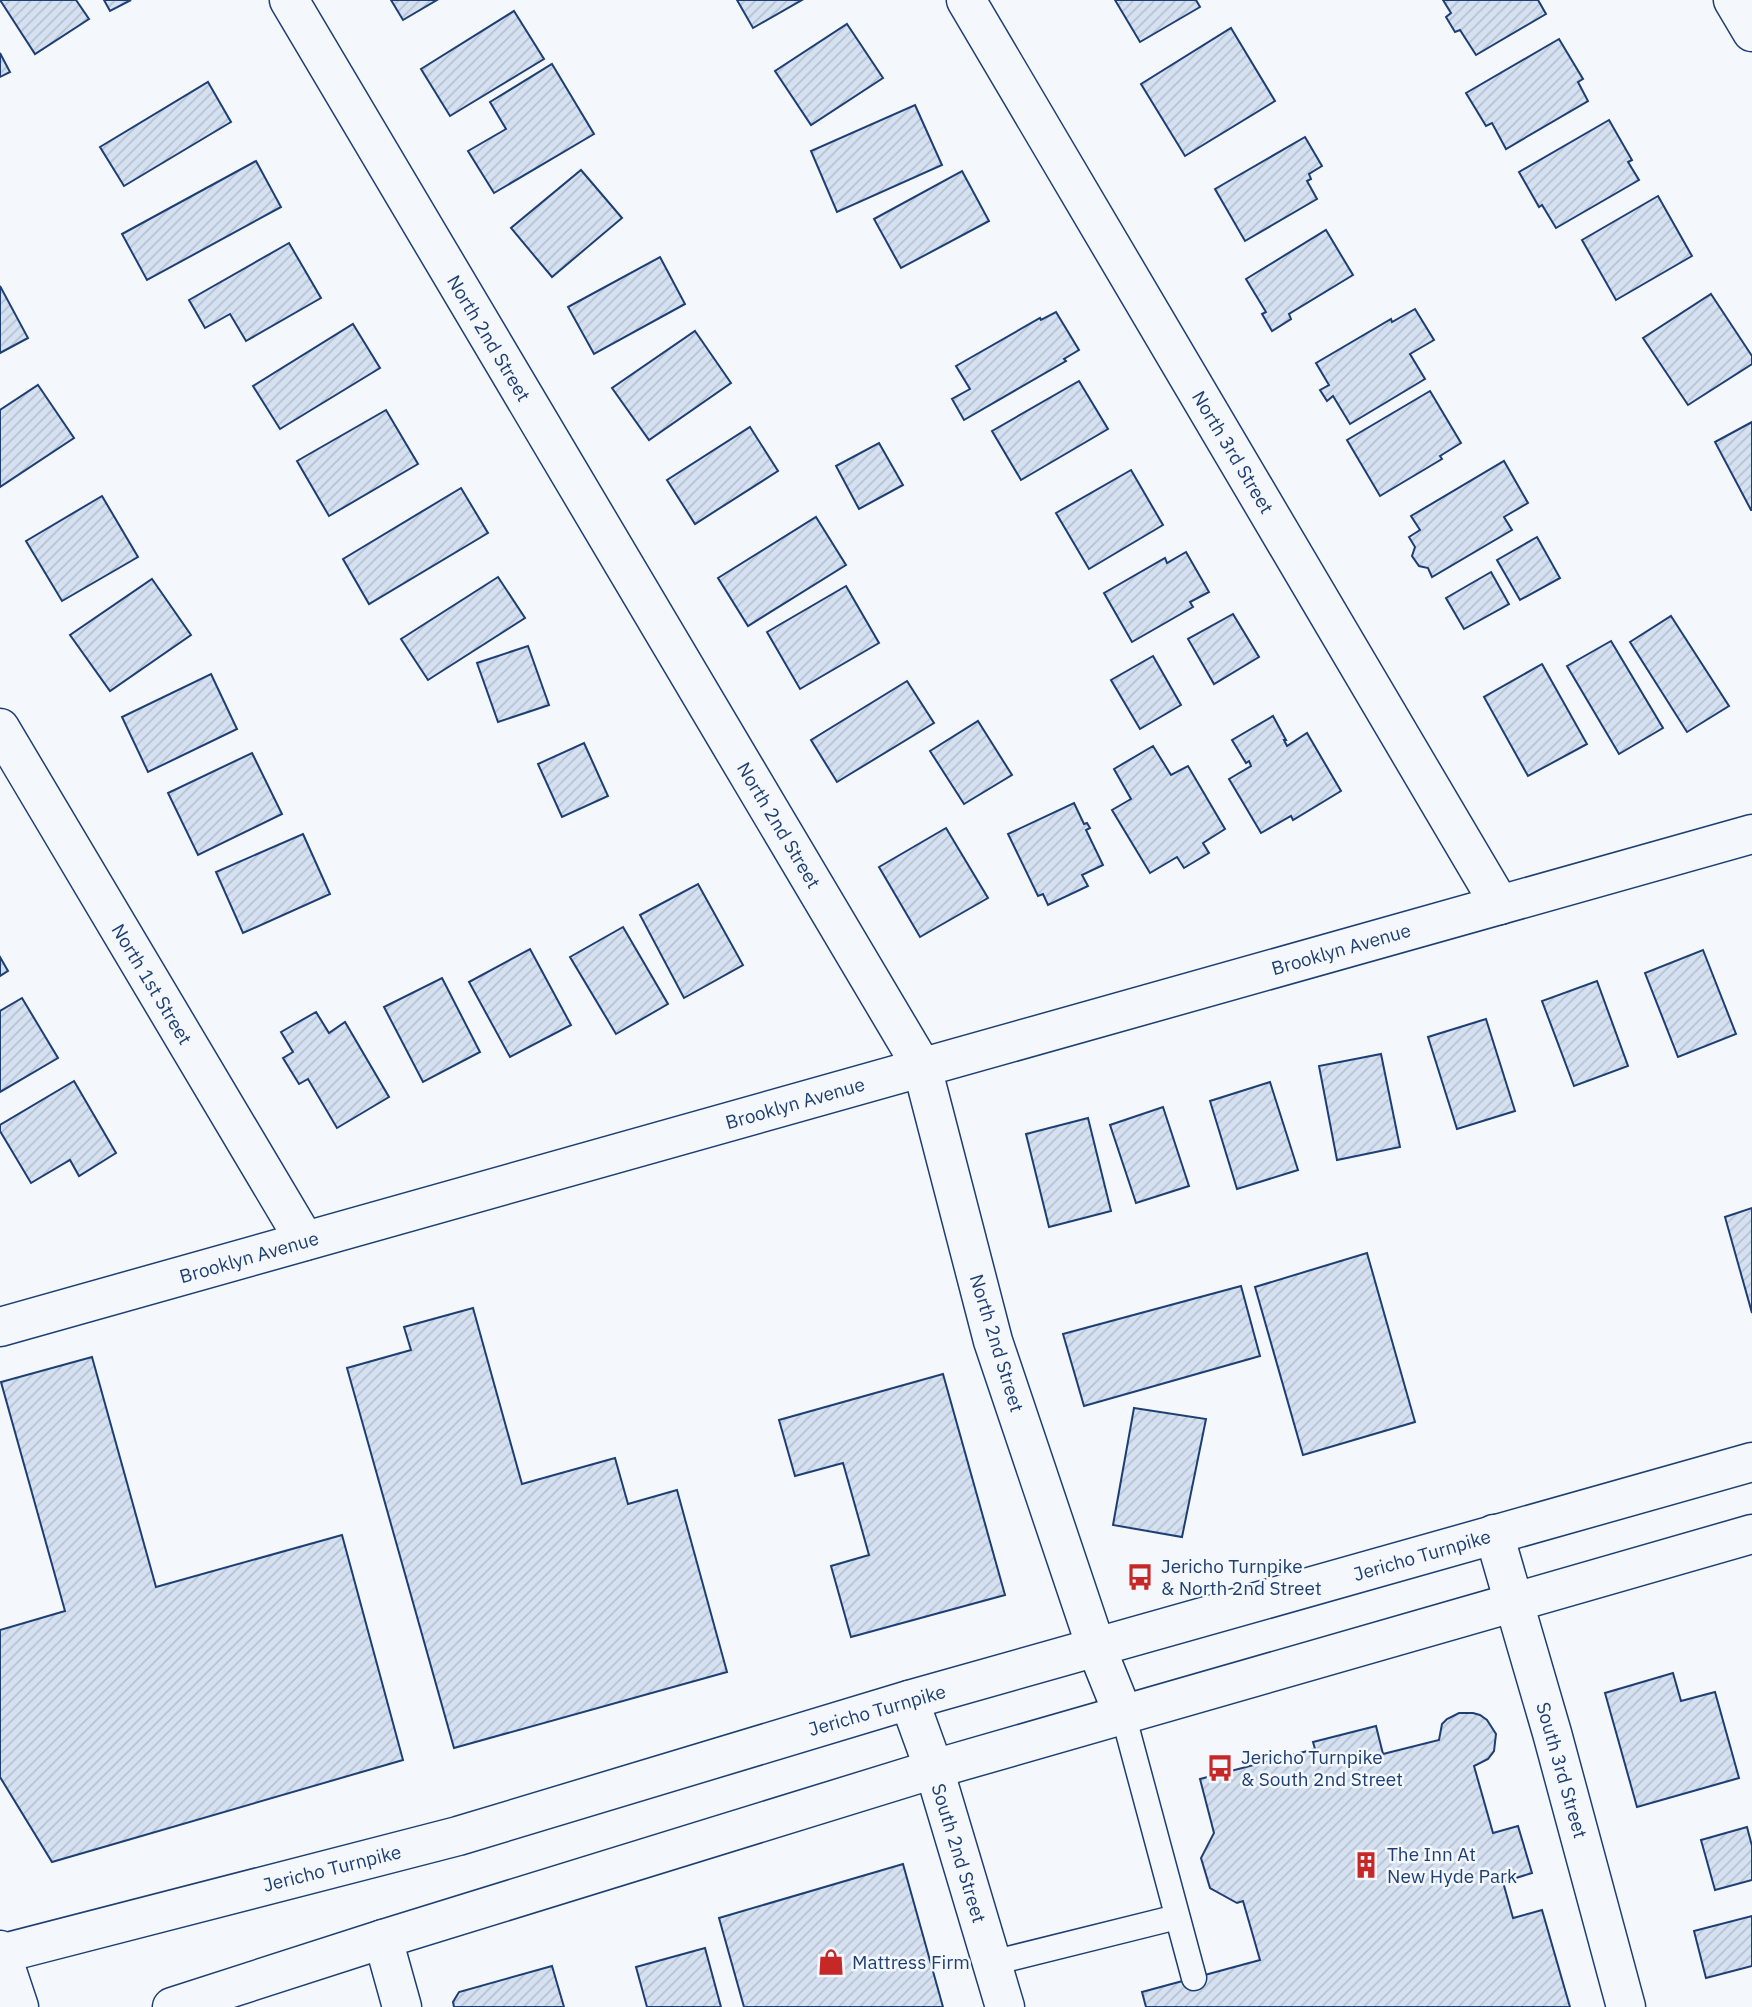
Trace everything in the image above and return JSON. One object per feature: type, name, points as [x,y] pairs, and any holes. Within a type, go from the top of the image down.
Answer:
[{"type":"street","name":"North 2nd Street","points":[[289,0],[922,1067],[993,1341],[1096,1647],[1123,1714]]},
{"type":"street","name":"North 3rd Street","points":[[966,0],[1500,905]]},
{"type":"street","points":[[1733,0],[1752,32]]},
{"type":"street","name":"North 1st Street","points":[[0,728],[305,1241]]},
{"type":"street","name":"Brooklyn Avenue","points":[[0,1327],[1752,834]]},
{"type":"street","name":"Jericho Turnpike","points":[[1,1952],[458,1836],[909,1700],[1752,1462]]},
{"type":"street","name":"South 3rd Street","points":[[1494,1534],[1552,1733],[1626,2007]]},
{"type":"street","points":[[172,2007],[934,1769],[1752,1534]]},
{"type":"street","name":"South 2nd Street","points":[[909,1700],[934,1769],[1005,2007]]},
{"type":"street","points":[[383,1939],[401,2007]]},
{"type":"street","points":[[1,1952],[19,2007]]},
{"type":"lane","points":[[1123,1714],[1194,1978]]},
{"type":"lane","points":[[992,1963],[1177,1917]]},
{"type":"building","points":[[0,0],[76,0],[89,19],[35,54]]},
{"type":"building","points":[[104,0],[131,0],[110,11]]},
{"type":"building","points":[[391,0],[437,0],[403,20]]},
{"type":"building","points":[[737,0],[802,0],[753,28]]},
{"type":"building","points":[[1115,0],[1196,0],[1200,7],[1140,42]]},
{"type":"building","points":[[1443,0],[1538,0],[1546,14],[1476,55],[1460,30],[1455,32],[1446,17],[1451,13]]},
{"type":"building","points":[[514,11],[544,59],[450,116],[421,69]]},
{"type":"building","points":[[847,24],[883,78],[811,125],[775,71]]},
{"type":"building","points":[[1231,28],[1275,101],[1185,156],[1141,84]]},
{"type":"building","points":[[1559,39],[1583,79],[1578,82],[1588,101],[1506,149],[1492,123],[1486,126],[1466,93]]},
{"type":"building","points":[[0,53],[10,72],[0,77]]},
{"type":"building","points":[[552,64],[594,134],[494,193],[468,151],[506,129],[490,102]]},
{"type":"building","points":[[208,82],[231,122],[124,186],[100,147]]},
{"type":"building","points":[[915,105],[942,165],[837,212],[811,151]]},
{"type":"building","points":[[1609,120],[1632,160],[1628,162],[1639,180],[1556,228],[1542,205],[1539,207],[1519,172]]},
{"type":"building","points":[[1305,137],[1322,166],[1309,174],[1311,179],[1307,181],[1317,199],[1245,241],[1215,189]]},
{"type":"building","points":[[256,161],[281,207],[147,280],[122,234]]},
{"type":"building","points":[[581,170],[622,218],[552,277],[511,228]]},
{"type":"building","points":[[962,171],[989,221],[901,268],[874,219]]},
{"type":"building","points":[[1658,196],[1692,256],[1616,300],[1582,240]]},
{"type":"building","points":[[1326,230],[1353,275],[1289,314],[1291,319],[1272,331],[1262,314],[1266,312],[1246,279]]},
{"type":"building","points":[[289,243],[321,298],[246,341],[230,314],[205,328],[189,300]]},
{"type":"building","points":[[660,257],[685,304],[594,354],[568,307]]},
{"type":"building","points":[[0,286],[28,338],[0,353]]},
{"type":"building","points":[[1711,294],[1752,356],[1752,364],[1688,405],[1643,338]]},
{"type":"building","points":[[1415,309],[1434,340],[1410,354],[1425,379],[1350,424],[1333,396],[1327,401],[1320,390],[1329,385],[1316,363],[1391,319],[1392,322]]},
{"type":"building","points":[[1056,312],[1079,350],[1064,359],[1066,361],[964,420],[952,399],[970,389],[956,366],[1040,318],[1041,320]]},
{"type":"building","points":[[353,324],[380,368],[280,429],[253,386]]},
{"type":"building","points":[[695,331],[731,383],[649,440],[612,388]]},
{"type":"building","points":[[1079,381],[1108,429],[1021,480],[992,431]]},
{"type":"building","points":[[38,385],[74,438],[0,487],[0,410]]},
{"type":"building","points":[[1430,391],[1461,443],[1440,456],[1442,459],[1380,496],[1347,440]]},
{"type":"building","points":[[386,410],[418,464],[329,516],[297,461]]},
{"type":"building","points":[[1752,422],[1752,510],[1751,510],[1715,442]]},
{"type":"building","points":[[750,427],[778,471],[695,524],[667,480]]},
{"type":"building","points":[[879,443],[903,485],[859,509],[836,466]]},
{"type":"building","points":[[1504,461],[1528,503],[1504,517],[1512,530],[1432,577],[1428,568],[1419,566],[1412,556],[1415,547],[1409,537],[1420,530],[1411,516]]},
{"type":"building","points":[[1131,470],[1163,525],[1089,569],[1056,513]]},
{"type":"building","points":[[461,488],[488,533],[369,604],[343,559]]},
{"type":"building","points":[[102,496],[138,557],[62,601],[26,541]]},
{"type":"building","points":[[816,517],[846,565],[748,626],[718,578]]},
{"type":"building","points":[[1537,537],[1560,578],[1520,600],[1497,560]]},
{"type":"building","points":[[1186,552],[1209,592],[1190,602],[1193,607],[1132,642],[1104,593],[1165,558],[1167,563]]},
{"type":"building","points":[[1491,572],[1509,604],[1464,629],[1446,598]]},
{"type":"building","points":[[498,577],[525,618],[428,680],[401,639]]},
{"type":"building","points":[[152,579],[191,635],[110,691],[70,635]]},
{"type":"building","points":[[846,586],[879,643],[800,689],[767,632]]},
{"type":"building","points":[[1233,614],[1259,657],[1214,684],[1188,639]]},
{"type":"building","points":[[1671,616],[1729,706],[1687,732],[1630,642]]},
{"type":"building","points":[[1611,641],[1663,728],[1619,754],[1567,666]]},
{"type":"building","points":[[528,646],[549,705],[498,722],[477,663]]},
{"type":"building","points":[[1153,656],[1181,705],[1140,729],[1111,680]]},
{"type":"building","points":[[1542,664],[1587,744],[1528,776],[1484,697]]},
{"type":"building","points":[[211,674],[237,729],[148,772],[122,717]]},
{"type":"building","points":[[907,681],[934,723],[837,782],[811,740]]},
{"type":"building","points":[[1273,716],[1287,746],[1307,733],[1341,791],[1293,820],[1291,816],[1261,833],[1229,779],[1251,766],[1249,761],[1246,763],[1232,740]]},
{"type":"building","points":[[978,721],[1012,775],[964,804],[930,751]]},
{"type":"building","points":[[584,743],[608,796],[562,817],[538,764]]},
{"type":"building","points":[[1153,746],[1171,775],[1188,766],[1225,829],[1203,843],[1209,853],[1184,868],[1177,857],[1150,873],[1112,810],[1131,799],[1114,769]]},
{"type":"building","points":[[252,753],[282,814],[198,855],[168,793]]},
{"type":"building","points":[[1074,803],[1084,824],[1087,823],[1090,828],[1086,830],[1103,865],[1082,875],[1088,886],[1048,905],[1043,894],[1038,896],[1008,834]]},
{"type":"building","points":[[946,828],[988,898],[920,937],[879,867]]},
{"type":"building","points":[[303,834],[330,894],[243,933],[216,872]]},
{"type":"building","points":[[698,884],[743,965],[684,998],[640,915]]},
{"type":"building","points":[[623,927],[668,1004],[616,1034],[570,957]]},
{"type":"building","points":[[530,949],[571,1025],[510,1057],[469,982]]},
{"type":"building","points":[[1703,950],[1736,1034],[1678,1057],[1645,973]]},
{"type":"building","points":[[0,957],[8,971],[0,976]]},
{"type":"building","points":[[442,978],[480,1052],[423,1082],[384,1007]]},
{"type":"building","points":[[1597,981],[1628,1066],[1574,1086],[1542,1001]]},
{"type":"building","points":[[22,998],[58,1058],[0,1092],[0,1011]]},
{"type":"building","points":[[316,1012],[329,1033],[345,1022],[389,1097],[337,1128],[308,1079],[299,1084],[283,1058],[293,1052],[281,1032]]},
{"type":"building","points":[[1486,1019],[1515,1111],[1457,1129],[1428,1037]]},
{"type":"building","points":[[1381,1054],[1400,1147],[1337,1160],[1319,1066]]},
{"type":"building","points":[[74,1081],[116,1153],[79,1176],[70,1160],[31,1183],[0,1131],[0,1125]]},
{"type":"building","points":[[1270,1082],[1298,1170],[1237,1189],[1210,1101]]},
{"type":"building","points":[[1163,1107],[1189,1186],[1136,1203],[1110,1125]]},
{"type":"building","points":[[1088,1118],[1111,1211],[1049,1227],[1026,1134]]},
{"type":"building","points":[[1752,1208],[1752,1313],[1725,1217]]},
{"type":"building","points":[[1367,1253],[1415,1422],[1303,1455],[1255,1287]]},
{"type":"building","points":[[1241,1286],[1260,1356],[1084,1406],[1063,1334]]},
{"type":"building","points":[[473,1308],[522,1484],[615,1458],[628,1504],[677,1490],[727,1672],[454,1748],[347,1368],[411,1350],[404,1327]]},
{"type":"building","points":[[92,1357],[156,1587],[342,1535],[403,1760],[52,1862],[0,1777],[0,1630],[65,1611],[1,1382]]},
{"type":"building","points":[[943,1374],[1005,1595],[851,1637],[831,1566],[869,1555],[843,1463],[795,1476],[779,1420]]},
{"type":"building","points":[[1134,1408],[1206,1419],[1182,1537],[1113,1525]]},
{"type":"building","points":[[1673,1673],[1681,1701],[1715,1692],[1739,1778],[1637,1807],[1605,1693]]},
{"type":"building","name":"The Inn At New Hyde Park","points":[[1459,1713],[1480,1715],[1487,1720],[1496,1734],[1494,1751],[1488,1759],[1474,1766],[1493,1833],[1518,1826],[1532,1873],[1503,1882],[1513,1918],[1542,1910],[1570,2007],[1146,2007],[1142,1992],[1260,1960],[1243,1901],[1237,1903],[1210,1888],[1201,1858],[1214,1833],[1200,1779],[1315,1749],[1313,1742],[1376,1726],[1383,1754],[1439,1740],[1442,1724]]},
{"type":"building","points":[[1747,1827],[1752,1846],[1752,1880],[1715,1890],[1701,1840]]},
{"type":"building","name":"Mattress Firm","points":[[903,1864],[943,2007],[744,2007],[719,1918]]},
{"type":"building","points":[[1752,1916],[1752,1966],[1706,1978],[1694,1931]]},
{"type":"building","points":[[705,1948],[721,2007],[647,2007],[636,1967]]},
{"type":"building","points":[[552,1966],[564,2007],[454,2007],[453,2002],[459,1992]]},
{"type":"place","name":"Jericho Turnpike & North 2nd Street","points":[[1140,1577]]},
{"type":"place","name":"Jericho Turnpike & South 2nd Street","points":[[1220,1768]]},
{"type":"place","name":"The Inn At New Hyde Park","points":[[1366,1865]]},
{"type":"place","name":"Mattress Firm","points":[[831,1962]]}]
